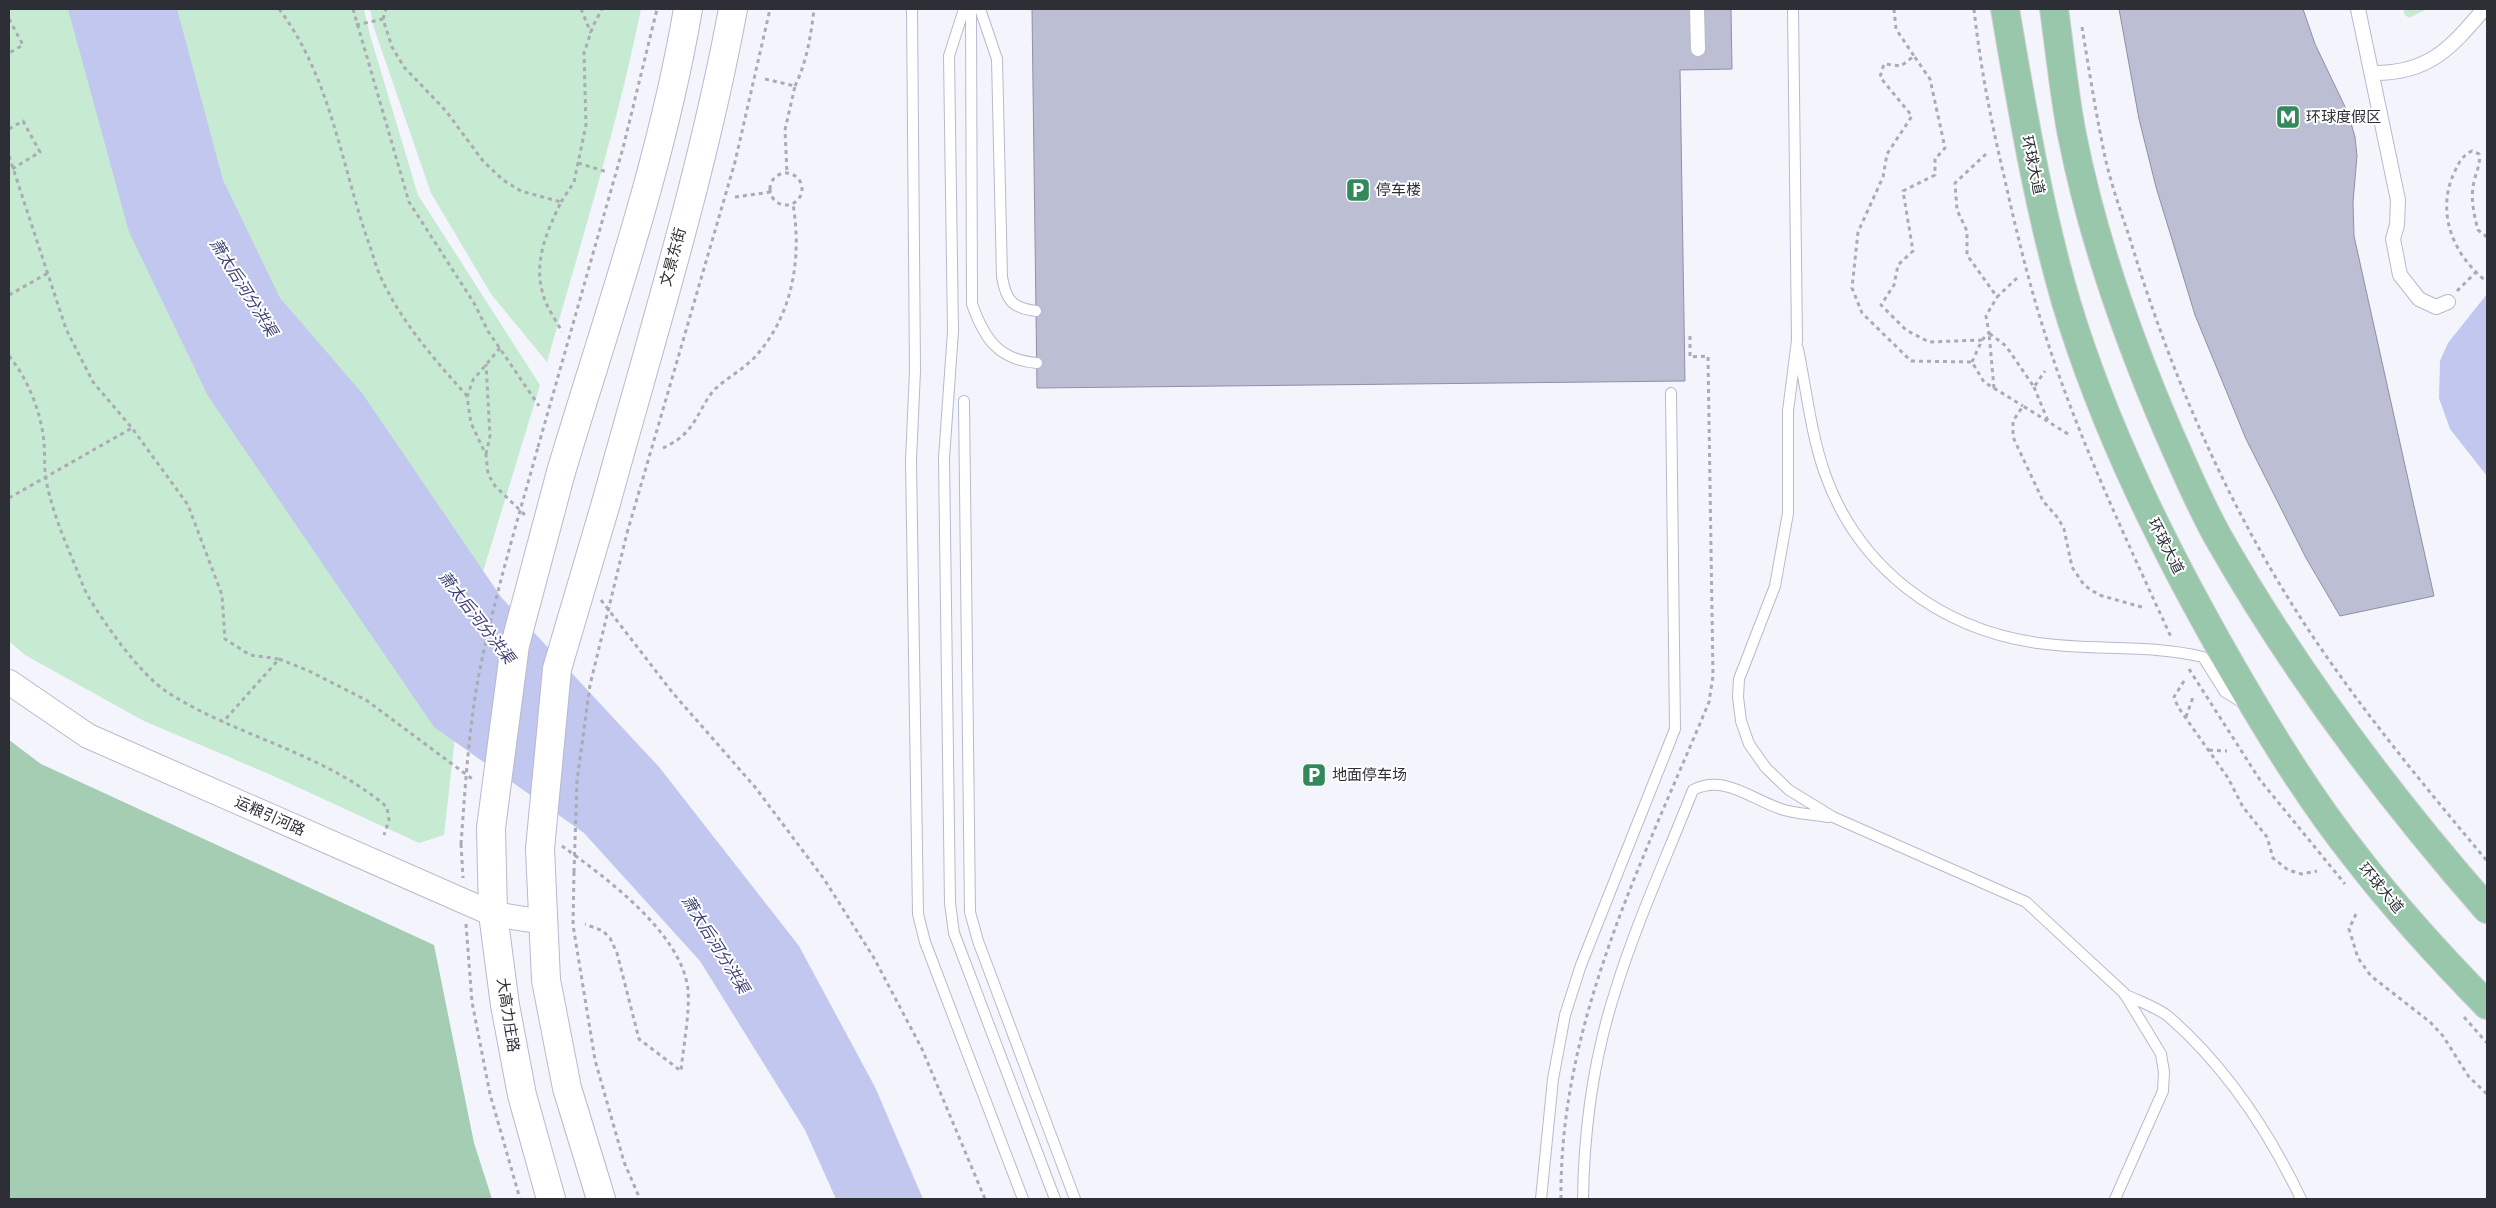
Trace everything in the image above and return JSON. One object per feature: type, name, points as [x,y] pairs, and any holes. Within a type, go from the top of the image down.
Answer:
[{"type":"main road","name":"大高力庄路","points":[[551,1199],[522,1095],[505,1005],[494,914],[491,828],[515,644],[561,472],[656,160],[676,77],[688,9]]},
{"type":"main road","name":"文景东街","points":[[544,922],[540,850],[556,669],[606,503],[699,162],[719,85],[733,9]]},
{"type":"main road","name":"环球大道","points":[[2005,9],[2029,150],[2046,227],[2085,359],[2135,485],[2192,598],[2258,713],[2354,856],[2404,915],[2487,1005]]},
{"type":"main road","points":[[2054,9],[2072,135],[2093,218],[2136,353],[2188,475],[2218,537],[2318,693],[2399,804],[2487,909]]},
{"type":"main road","points":[[544,922],[546,980],[567,1088],[601,1199]]},
{"type":"street","points":[[1697,9],[1698,49]]},
{"type":"street","points":[[2358,9],[2398,200],[2397,225],[2393,239],[2400,275],[2420,299],[2436,307],[2448,302]]},
{"type":"street","points":[[2372,73],[2391,73],[2423,64],[2454,44],[2484,9]]},
{"type":"street","name":"运粮引河路","points":[[9,682],[88,736],[494,914],[544,922]]},
{"type":"lane","points":[[912,9],[916,371],[911,460],[918,914],[929,951],[1022,1199]]},
{"type":"lane","points":[[964,9],[949,56],[953,332],[944,458],[950,903],[954,933],[1055,1199]]},
{"type":"lane","points":[[971,9],[972,304],[980,325],[991,342],[1004,354],[1019,361],[1037,363]]},
{"type":"lane","points":[[980,9],[997,59],[1002,276],[1005,293],[1014,305],[1036,311]]},
{"type":"lane","points":[[1794,9],[1797,340],[1788,411],[1788,513],[1783,552],[1775,586],[1739,679],[1738,697],[1741,721],[1749,744],[1766,768],[1789,790],[1833,818],[2026,902],[2124,993],[2167,1016],[2212,1061],[2249,1108],[2280,1159],[2301,1199]]},
{"type":"lane","points":[[1797,340],[1827,478],[1841,511],[1866,549],[1895,580],[1946,615],[1987,632],[2037,643],[2091,648],[2177,651],[2203,657],[2225,692],[2258,713]]},
{"type":"lane","points":[[1541,1199],[1552,1084],[1565,1015],[1583,958],[1675,729],[1671,393]]},
{"type":"lane","points":[[964,401],[970,912],[978,941],[1075,1199]]},
{"type":"lane","points":[[1583,1199],[1591,1101],[1600,1048],[1615,990],[1693,790],[1706,783],[1723,784],[1783,810],[1833,818]]},
{"type":"lane","points":[[2116,1199],[2162,1091],[2164,1072],[2161,1054],[2124,993]]},
{"type":"path","points":[[278,9],[306,53],[330,113],[358,213],[382,279],[400,313],[424,346],[467,397]]},
{"type":"path","points":[[353,9],[356,25],[409,202],[474,303],[488,331],[539,406]]},
{"type":"path","points":[[386,9],[383,19],[392,47],[404,67],[446,111],[483,161],[503,180],[521,190],[561,202]]},
{"type":"path","points":[[581,9],[591,32]]},
{"type":"path","points":[[562,332],[543,295],[538,265],[548,228],[574,182],[586,125],[584,53],[602,9]]},
{"type":"path","points":[[538,447],[623,148],[657,9]]},
{"type":"path","points":[[640,1199],[624,1162],[595,1060],[573,925],[577,781],[590,686],[627,533],[735,162],[770,9]]},
{"type":"path","points":[[787,173],[785,130],[795,86],[802,72],[811,38],[814,9]]},
{"type":"path","points":[[1894,9],[1896,29],[1930,79],[1945,148],[1935,159],[1935,175],[1902,191],[1913,250],[1898,265],[1894,285],[1881,305],[1906,330],[1929,342],[1982,340]]},
{"type":"path","points":[[356,25],[383,19]]},
{"type":"path","points":[[9,20],[23,45],[9,53]]},
{"type":"path","points":[[2081,25],[2105,159],[2149,303],[2186,398],[2229,492],[2285,593],[2343,679],[2487,861]]},
{"type":"path","points":[[1914,56],[1901,66],[1884,64],[1880,77],[1912,116],[1887,154],[1882,177],[1858,232],[1852,288],[1862,313],[1911,362],[1972,362]]},
{"type":"path","points":[[765,79],[795,86]]},
{"type":"path","points":[[9,129],[23,121],[40,152],[9,171]]},
{"type":"path","points":[[2487,237],[2478,230],[2475,217],[2474,182],[2480,163],[2479,154],[2472,151],[2466,154],[2450,181],[2446,197],[2446,217],[2462,257],[2487,282]]},
{"type":"path","points":[[1986,154],[1955,183],[1957,210],[1967,230],[1967,255],[1997,297]]},
{"type":"path","points":[[9,156],[66,329],[93,382],[132,428],[188,504],[222,595],[226,639],[250,655],[279,659],[223,722]]},
{"type":"path","points":[[578,163],[608,172]]},
{"type":"path","points":[[787,173],[795,176],[801,182],[802,190],[800,198],[793,204],[785,205],[777,202],[771,192],[772,180],[779,174],[787,173]]},
{"type":"path","points":[[735,197],[771,192]]},
{"type":"path","points":[[663,448],[683,436],[716,389],[755,356],[768,339],[784,310],[792,287],[797,255],[798,231],[793,204]]},
{"type":"path","points":[[2448,302],[2476,272]]},
{"type":"path","points":[[9,295],[48,273]]},
{"type":"path","points":[[1994,388],[1990,333],[1986,316],[1997,297],[2017,278]]},
{"type":"path","points":[[1561,1199],[1566,1119],[1577,1053],[1590,1005],[1621,913],[1709,702],[1713,676],[1708,356],[1690,357],[1690,333]]},
{"type":"path","points":[[1972,362],[1982,340],[1990,333]]},
{"type":"path","points":[[1990,333],[2006,346],[2034,387],[2048,422]]},
{"type":"path","points":[[486,455],[471,423],[467,397],[473,380],[500,348]]},
{"type":"path","points":[[9,356],[21,370],[35,404],[44,440],[46,477],[55,517],[88,596],[135,663],[166,691],[223,722],[317,762],[365,788],[387,807],[389,820],[384,835]]},
{"type":"path","points":[[1972,362],[1984,382],[2068,434]]},
{"type":"path","points":[[486,363],[490,436],[486,455],[488,474],[495,486],[530,519]]},
{"type":"path","points":[[2034,387],[2045,371]]},
{"type":"path","points":[[2023,406],[2013,421],[2014,436],[2042,501],[2064,529],[2072,567],[2084,585],[2100,595],[2145,608]]},
{"type":"path","points":[[9,498],[132,428]]},
{"type":"path","points":[[600,599],[672,692],[755,787],[824,879],[874,958],[922,1049],[985,1199]]},
{"type":"path","points":[[2184,682],[2174,697],[2178,707],[2228,778],[2243,807],[2267,837],[2273,858],[2288,870],[2302,874],[2317,871]]},
{"type":"path","points":[[2186,716],[2193,697]]},
{"type":"path","points":[[2209,750],[2226,751]]},
{"type":"path","points":[[461,844],[472,1002],[490,1094],[520,1199]]},
{"type":"path","points":[[2356,914],[2349,929],[2358,958],[2371,976],[2430,1022],[2443,1036],[2470,1077],[2487,1094]]},
{"type":"green space","points":[[9,9],[364,9],[418,195],[540,385],[468,621],[444,835],[419,843],[269,774],[144,721],[25,655],[9,641]]},
{"type":"green space","points":[[370,9],[641,9],[621,98],[547,362],[491,294],[431,193],[374,28]]},
{"type":"green space","points":[[2404,9],[2427,9],[2409,18],[2404,14]]},
{"type":"green space","points":[[9,740],[41,764],[434,945],[474,1143],[492,1199],[9,1199]]},
{"type":"water","name":"萧太后河分洪渠","points":[[68,9],[177,9],[223,180],[280,298],[362,393],[501,597],[659,767],[799,946],[875,1087],[923,1199],[836,1199],[805,1130],[700,961],[584,833],[434,727],[208,396],[129,232]]},
{"type":"water","points":[[2487,294],[2487,476],[2450,429],[2439,398],[2440,361],[2448,343]]},
{"type":"building","name":"停车楼","points":[[1032,9],[1731,9],[1732,69],[1680,70],[1685,381],[1037,388]]},
{"type":"building","points":[[2119,9],[2303,9],[2315,44],[2348,113],[2355,137],[2357,156],[2353,202],[2354,236],[2434,596],[2340,616],[2306,558],[2246,439],[2195,315],[2156,187],[2139,119]]},
{"type":"place","name":"环球度假区","points":[[2288,117]]},
{"type":"place","name":"停车楼","points":[[1358,190]]},
{"type":"place","name":"地面停车场","points":[[1314,775]]}]
